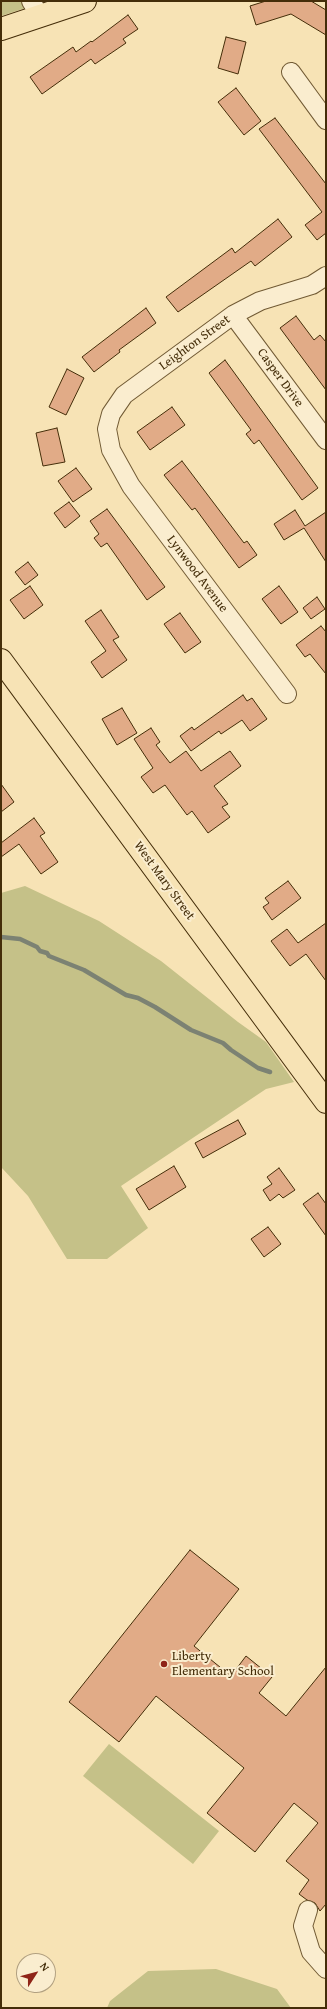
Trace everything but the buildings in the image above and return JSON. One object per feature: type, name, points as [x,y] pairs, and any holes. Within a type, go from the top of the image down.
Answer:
[{"type":"main road","points":[[1,29],[36,8],[85,1]]},
{"type":"main road","name":"West Mary Street","points":[[1,660],[326,1102]]},
{"type":"street","points":[[291,72],[326,120]]},
{"type":"street","name":"Leighton Street","points":[[110,450],[107,429],[111,414],[124,395],[233,315],[260,301],[312,285],[326,276]]},
{"type":"street","name":"Casper Drive","points":[[233,315],[326,440]]},
{"type":"street","name":"Lynwood Avenue","points":[[110,450],[131,486],[154,518],[287,694]]},
{"type":"street","points":[[308,1910],[303,1926],[312,1952],[326,1969]]},
{"type":"shaded area","points":[[1,1],[47,1],[1,16]]},
{"type":"shaded area","points":[[25,886],[99,921],[161,961],[238,1022],[266,1042],[294,1082],[266,1089],[121,1186],[148,1228],[107,1259],[67,1259],[28,1196],[1,1167],[1,893]]},
{"type":"shaded area","points":[[109,1744],[219,1831],[193,1864],[83,1776]]},
{"type":"shaded area","points":[[216,1969],[277,1989],[291,2008],[107,2008],[110,2001],[148,1971]]},
{"type":"waterway","points":[[1,937],[20,939],[37,947],[40,951],[47,953],[49,956],[84,970],[126,995],[138,998],[155,1007],[191,1030],[223,1043],[258,1068],[270,1072]]},
{"type":"place","name":"Liberty Elementary School","points":[[164,1664]]}]
